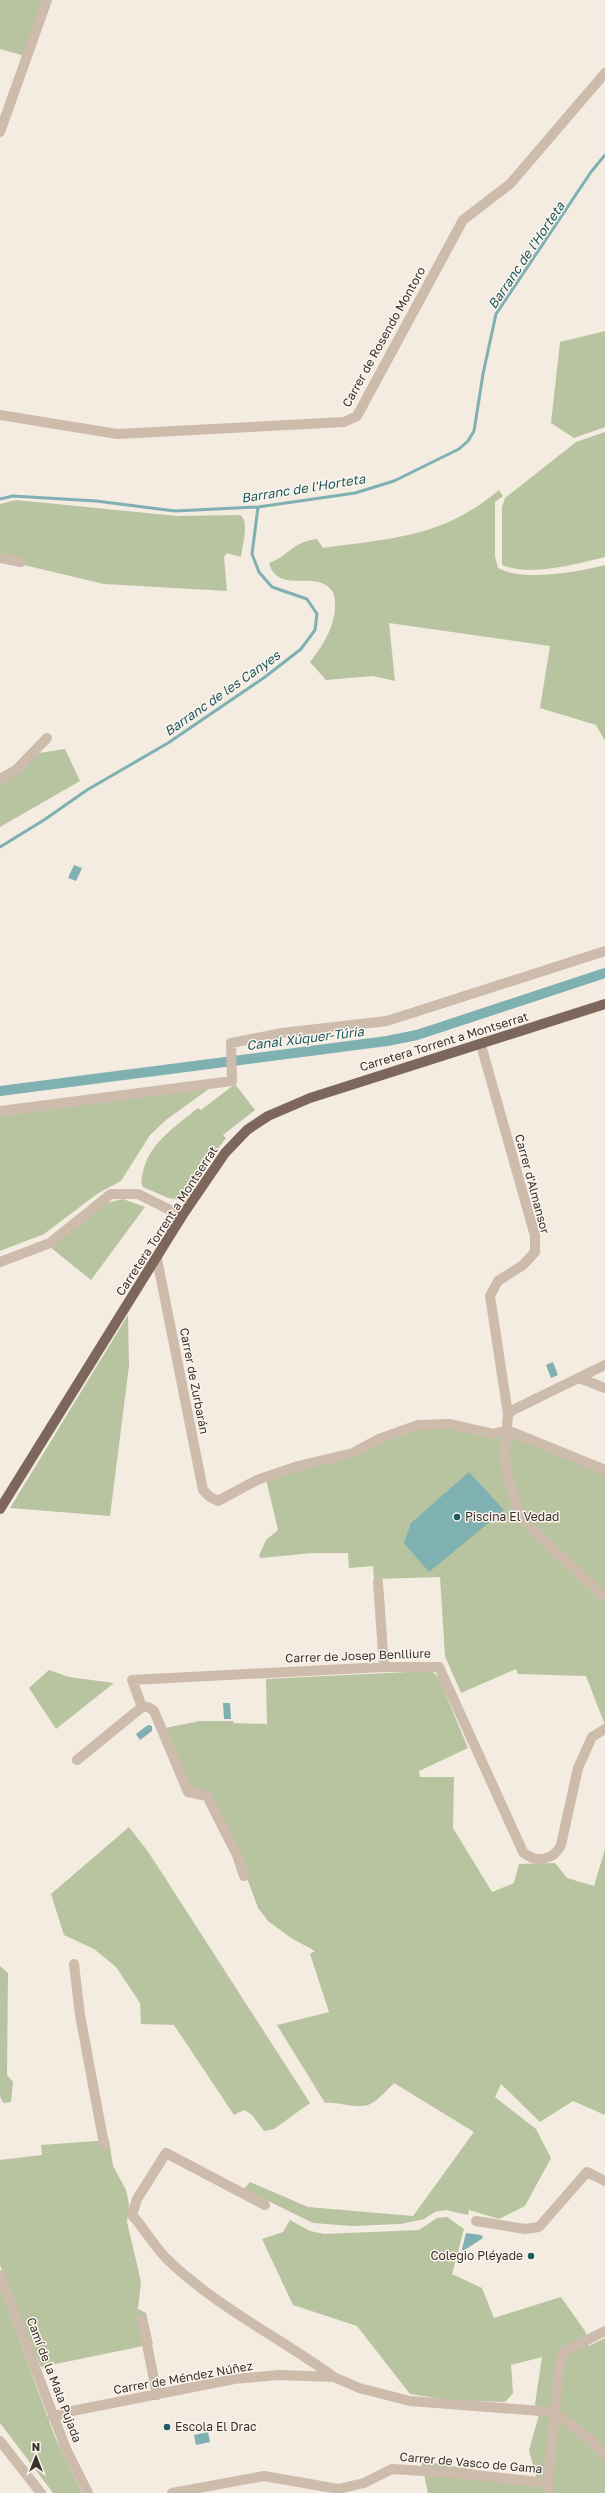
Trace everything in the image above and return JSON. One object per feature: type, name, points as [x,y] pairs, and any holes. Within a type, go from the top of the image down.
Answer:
[{"type":"main road","name":"Carretera Torrent a Montserrat","points":[[0,1509],[157,1259],[182,1216],[225,1153],[247,1130],[268,1116],[310,1098],[481,1045],[605,1004]]},
{"type":"street","points":[[0,132],[47,0]]},
{"type":"street","name":"Carrer de Rosendo Montoro","points":[[0,415],[117,434],[344,422],[357,416],[463,220],[510,184],[605,73]]},
{"type":"street","points":[[0,558],[20,562]]},
{"type":"street","points":[[0,779],[16,770],[47,738]]},
{"type":"street","points":[[0,1111],[232,1080],[231,1043],[282,1033],[387,1021],[605,952]]},
{"type":"street","name":"Carrer d'Almansor","points":[[481,1045],[534,1236],[534,1252],[524,1265],[498,1281],[490,1296],[508,1414],[505,1452],[506,1470],[519,1513],[553,1550],[605,1597]]},
{"type":"street","points":[[0,1262],[50,1243],[111,1194],[138,1194],[182,1216]]},
{"type":"street","name":"Carrer de Zurbarán","points":[[157,1259],[203,1490],[210,1497],[218,1500],[257,1480],[298,1466],[353,1452],[379,1439],[418,1425],[449,1424],[493,1434],[507,1430]]},
{"type":"street","points":[[508,1414],[605,1365]]},
{"type":"street","points":[[579,1378],[605,1388]]},
{"type":"street","points":[[507,1430],[605,1470]]},
{"type":"street","points":[[378,1582],[384,1667]]},
{"type":"street","name":"Carrer de Josep Benlliure","points":[[142,1707],[132,1680],[384,1667],[439,1667],[523,1852],[528,1857],[541,1859],[545,1859],[557,1852],[574,1794],[578,1768],[592,1737],[605,1728]]},
{"type":"street","points":[[77,1760],[142,1707],[148,1707],[154,1711],[188,1792],[208,1796],[237,1855],[244,1876]]},
{"type":"street","points":[[74,1964],[80,2015],[104,2144]]},
{"type":"street","points":[[265,2205],[166,2153],[137,2199],[132,2215],[168,2260],[224,2304],[291,2346],[334,2376]]},
{"type":"street","points":[[476,2221],[525,2229],[539,2227],[587,2172],[603,2179]]},
{"type":"street","name":"Camí de la Mala Pujada","points":[[0,2275],[53,2417],[66,2449],[88,2493]]},
{"type":"street","points":[[142,2319],[157,2395]]},
{"type":"street","points":[[549,2488],[554,2412],[560,2361],[566,2351],[605,2331]]},
{"type":"street","name":"Carrer de Méndez Núñez","points":[[53,2417],[67,2412],[234,2379],[279,2375],[334,2376],[359,2388],[410,2400],[554,2412]]},
{"type":"street","points":[[554,2412],[589,2439],[605,2456]]},
{"type":"street","points":[[1,2443],[41,2493]]},
{"type":"street","name":"Carrer de Vasco de Gama","points":[[172,2493],[264,2476],[338,2489],[364,2483],[392,2469],[456,2473],[549,2488]]},
{"type":"green space","points":[[0,0],[46,0],[25,56],[0,49]]},
{"type":"green space","points":[[605,331],[605,427],[574,438],[551,423],[560,342]]},
{"type":"green space","points":[[605,432],[605,557],[567,566],[540,570],[526,570],[502,565],[502,507],[505,498],[576,442]]},
{"type":"green space","points":[[499,490],[503,496],[495,502],[495,556],[498,568],[509,572],[536,575],[566,573],[605,565],[605,741],[596,725],[540,708],[550,646],[389,623],[395,681],[373,676],[326,680],[310,662],[326,638],[333,620],[335,601],[333,592],[326,585],[318,582],[281,578],[274,573],[269,563],[302,543],[317,539],[323,548],[394,538],[436,527],[457,518],[478,506]]},
{"type":"green space","points":[[16,500],[177,516],[240,515],[245,523],[241,557],[227,553],[224,557],[227,591],[104,584],[24,565],[0,555],[0,504]]},
{"type":"green space","points":[[65,749],[80,781],[0,827],[0,782],[39,753]]},
{"type":"green space","points":[[235,1084],[255,1110],[223,1135],[226,1138],[180,1200],[168,1198],[143,1187],[142,1180],[146,1162],[151,1152],[164,1136],[198,1108],[201,1110]]},
{"type":"green space","points":[[210,1088],[166,1120],[150,1135],[121,1181],[97,1194],[44,1234],[0,1251],[0,1116]]},
{"type":"green space","points":[[123,1199],[145,1207],[91,1280],[50,1247],[107,1203]]},
{"type":"green space","points":[[128,1315],[129,1366],[110,1516],[10,1508]]},
{"type":"green space","points":[[418,1425],[507,1430],[605,1465],[605,1725],[586,1676],[518,1674],[516,1669],[461,1693],[445,1656],[440,1577],[374,1579],[373,1566],[349,1568],[348,1553],[312,1553],[261,1558],[259,1556],[266,1540],[278,1530],[266,1479],[353,1453]]},
{"type":"green space","points":[[49,1670],[69,1677],[114,1683],[56,1729],[29,1688]]},
{"type":"green space","points":[[428,1671],[433,1672],[439,1678],[468,1748],[419,1771],[420,1777],[454,1777],[453,1828],[492,1892],[514,1883],[519,1864],[555,1863],[567,1878],[594,1886],[605,1849],[605,2115],[573,2101],[540,2122],[501,2084],[495,2097],[536,2129],[551,2158],[525,2206],[499,2219],[469,2210],[468,2215],[446,2210],[435,2212],[424,2219],[401,2224],[352,2226],[313,2223],[244,2189],[250,2182],[308,2207],[413,2216],[474,2132],[394,2083],[378,2099],[367,2105],[355,2106],[325,2103],[277,2025],[329,2012],[310,1954],[315,1951],[291,1938],[268,1921],[258,1908],[247,1878],[211,1795],[191,1788],[165,1728],[200,1721],[233,1721],[234,1723],[267,1724],[266,1679]]},
{"type":"green space","points":[[129,1827],[149,1853],[310,2103],[274,2129],[264,2131],[252,2115],[244,2110],[234,2115],[174,2025],[141,2024],[140,2003],[116,1967],[94,1949],[64,1935],[51,1894]]},
{"type":"green space","points":[[0,1966],[8,1973],[7,2075],[13,2082],[11,2102],[3,2103],[0,2096]]},
{"type":"green space","points":[[109,2140],[113,2166],[126,2190],[129,2204],[127,2222],[141,2282],[138,2309],[146,2313],[153,2344],[41,2367],[19,2319],[0,2265],[0,2160],[42,2155],[41,2145]]},
{"type":"green space","points":[[447,2217],[464,2229],[452,2274],[482,2288],[494,2318],[561,2297],[585,2331],[589,2346],[605,2338],[605,2493],[428,2493],[421,2461],[537,2480],[529,2450],[539,2415],[535,2404],[542,2357],[511,2365],[513,2393],[505,2402],[449,2400],[410,2394],[357,2326],[293,2305],[262,2239],[283,2232],[290,2220],[310,2231],[324,2234],[419,2230],[437,2218]]},
{"type":"green space","points":[[0,2287],[55,2437],[82,2493],[53,2493],[0,2423]]},
{"type":"water","points":[[74,865],[82,868],[76,881],[68,878]]},
{"type":"water","points":[[553,1362],[558,1375],[551,1378],[546,1365]]},
{"type":"water","name":"Piscina El Vedad","points":[[469,1472],[504,1510],[429,1572],[404,1543],[411,1523]]},
{"type":"water","points":[[223,1703],[230,1703],[231,1719],[224,1719]]},
{"type":"water","points":[[148,1725],[152,1726],[152,1731],[140,1740],[136,1734]]},
{"type":"water","points":[[466,2233],[481,2235],[483,2238],[463,2251],[462,2249]]},
{"type":"water","points":[[208,2432],[210,2442],[196,2445],[194,2435]]},
{"type":"waterway","name":"Barranc de l'Horteta","points":[[0,499],[13,496],[96,501],[175,511],[258,507],[355,493],[394,481],[459,449],[468,441],[474,431],[483,374],[496,314],[591,172],[605,155]]},
{"type":"waterway","name":"Barranc de les Canyes","points":[[0,847],[44,820],[87,790],[168,743],[265,677],[301,649],[315,630],[317,614],[307,599],[272,587],[259,572],[252,554],[258,507]]},
{"type":"waterway","name":"Canal Xúquer-Túria","points":[[0,1091],[387,1041],[417,1035],[605,973]]},
{"type":"place","name":"Piscina El Vedad","points":[[457,1517]]},
{"type":"place","name":"Colegio Pléyade","points":[[531,2256]]},
{"type":"place","name":"Escola El Drac","points":[[167,2427]]}]
